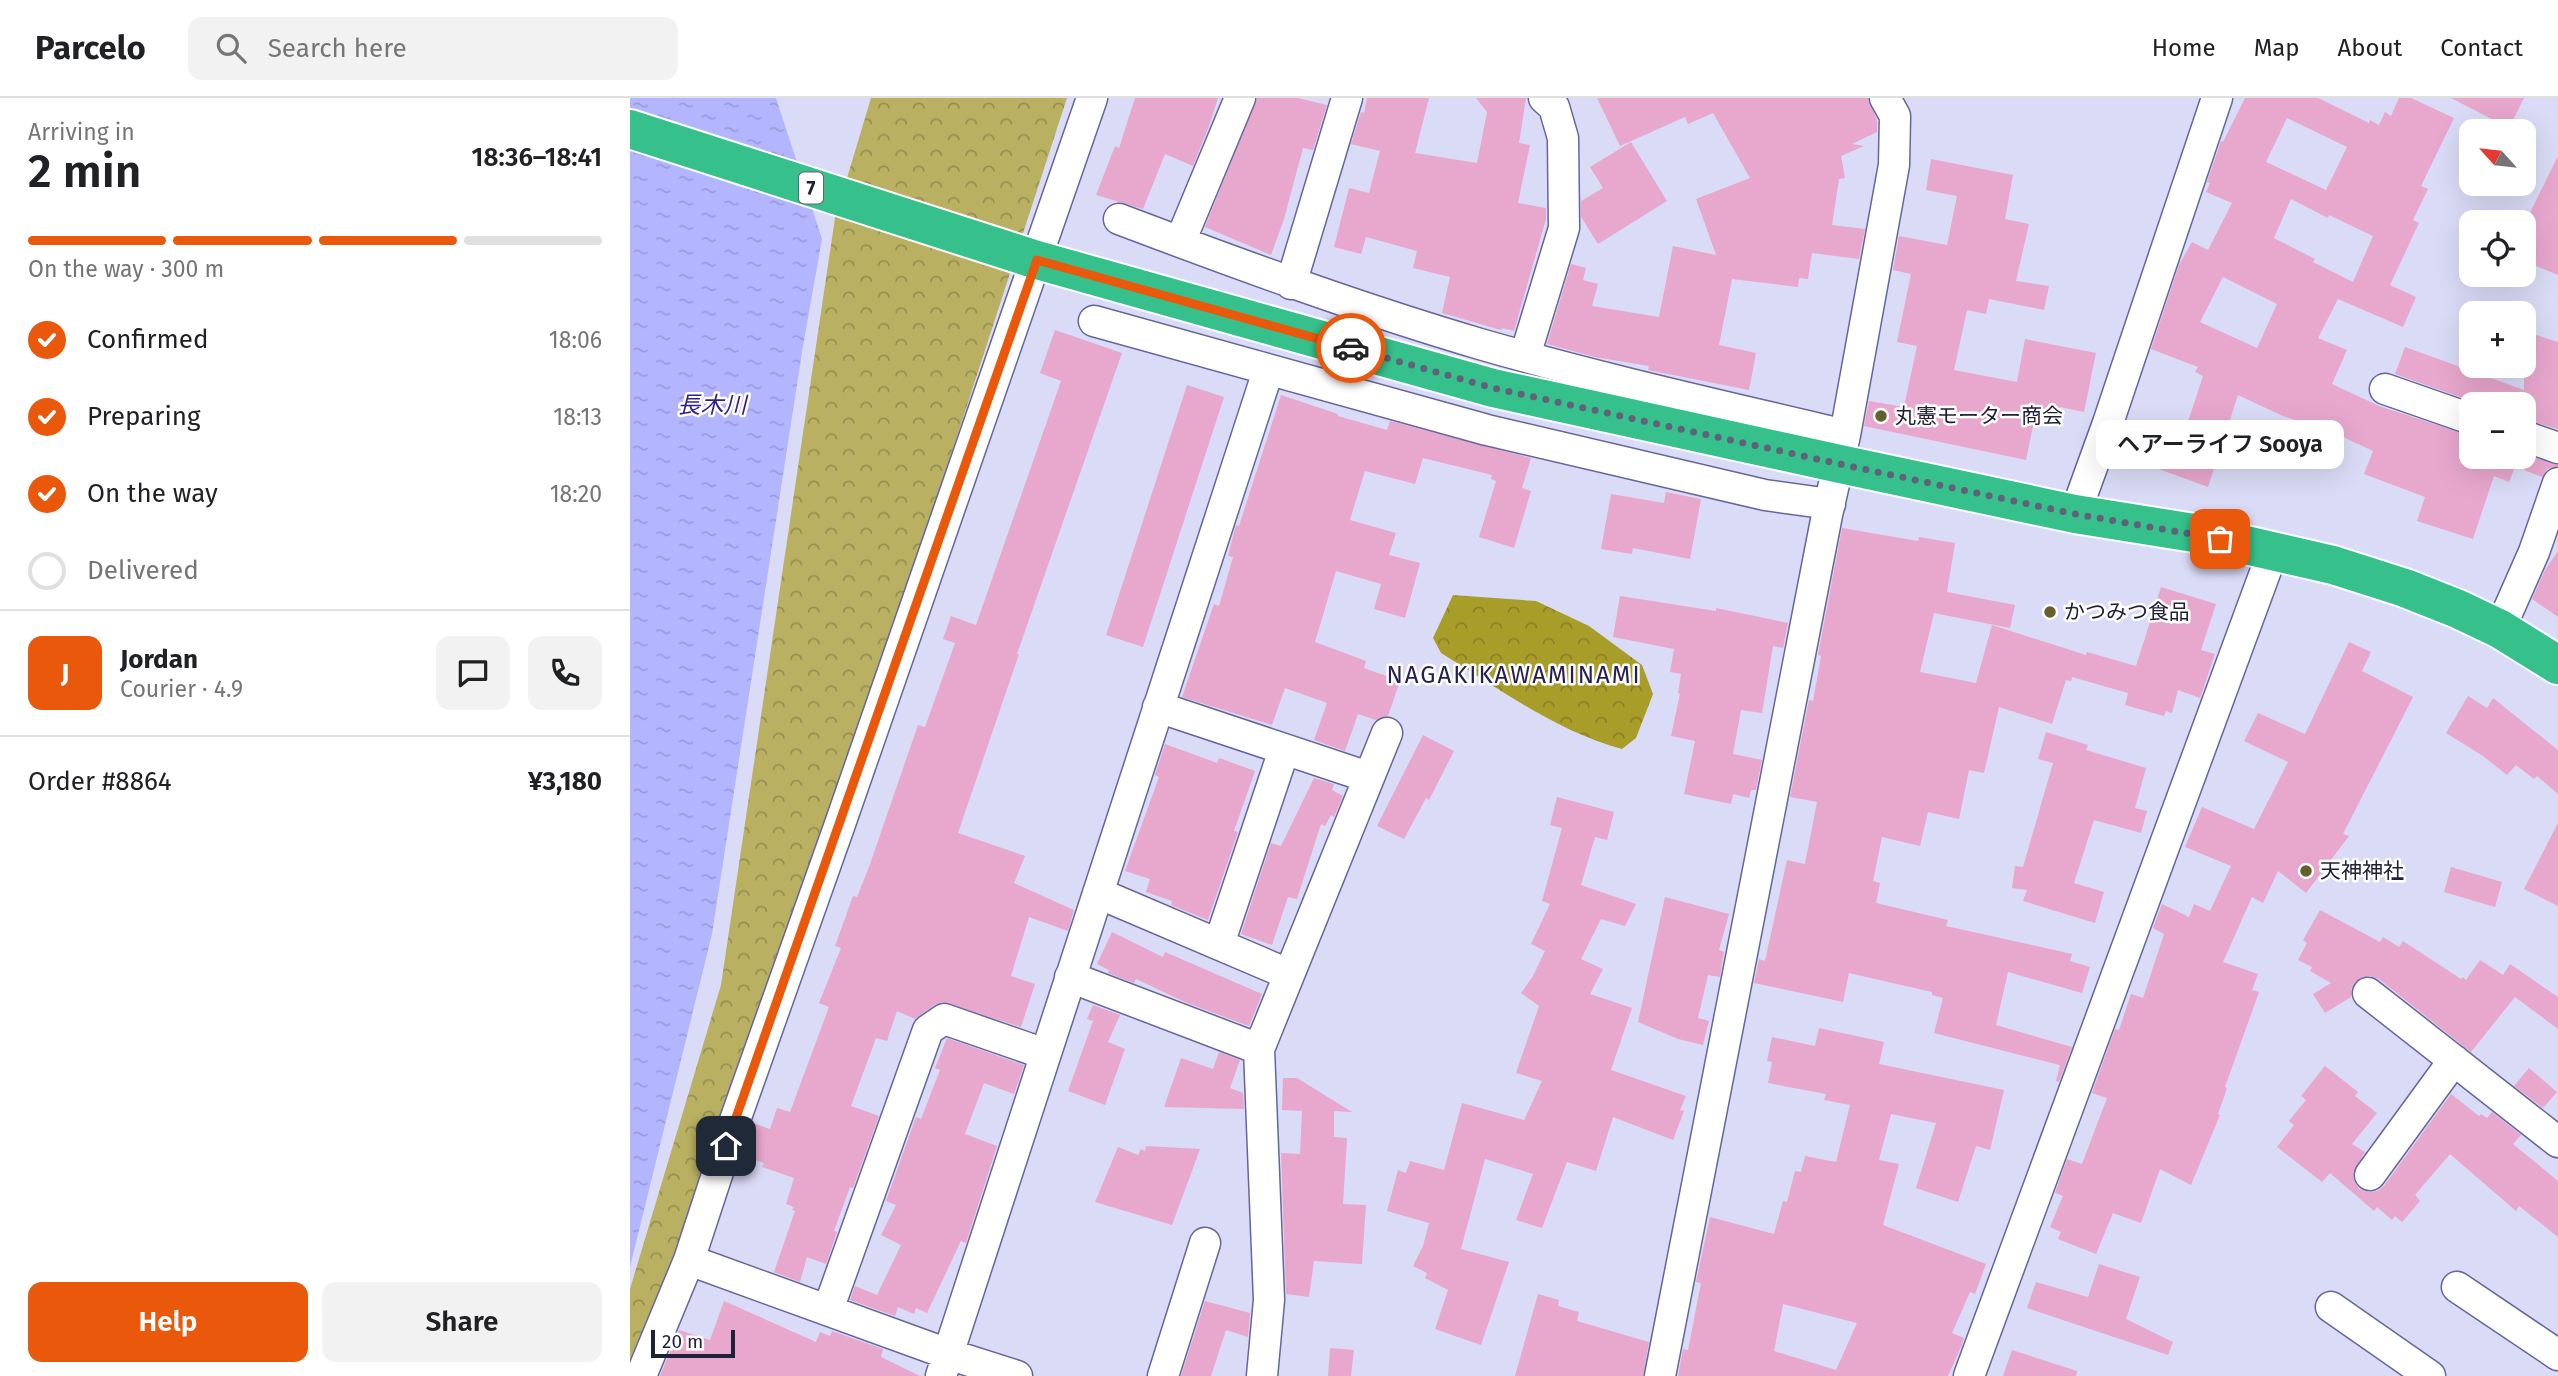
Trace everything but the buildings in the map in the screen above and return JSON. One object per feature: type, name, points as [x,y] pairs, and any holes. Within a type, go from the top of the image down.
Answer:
[{"type":"highway","name":"7","points":[[630,129],[1037,260],[1493,388],[1843,450],[2075,514],[2194,533],[2333,565],[2405,588],[2458,609],[2500,629],[2558,665]]},
{"type":"street","points":[[641,1376],[689,1260],[734,1123],[1092,98]]},
{"type":"street","points":[[1180,242],[1240,98]]},
{"type":"street","points":[[1291,284],[1347,98]]},
{"type":"street","points":[[1525,356],[1564,228],[1563,138],[1553,107],[1544,98]]},
{"type":"street","points":[[1660,1376],[1843,450],[1894,164],[1895,117],[1885,98]]},
{"type":"street","points":[[2075,514],[2217,98]]},
{"type":"street","points":[[1119,219],[1291,284],[1843,450]]},
{"type":"street","points":[[1094,321],[1487,430],[1765,495],[1830,505]]},
{"type":"street","points":[[944,1365],[1268,371]]},
{"type":"street","points":[[2385,389],[2459,415]]},
{"type":"street","points":[[2536,440],[2558,448]]},
{"type":"street","points":[[2500,629],[2533,552],[2558,483]]},
{"type":"street","points":[[1969,1376],[2273,551]]},
{"type":"street","points":[[1158,707],[1368,777]]},
{"type":"street","points":[[1262,1376],[1269,1300],[1259,1049],[1387,733]]},
{"type":"street","points":[[1219,944],[1284,750]]},
{"type":"street","points":[[1098,892],[1289,974]]},
{"type":"street","points":[[1070,977],[1259,1049]]},
{"type":"street","points":[[2368,993],[2558,1142]]},
{"type":"street","points":[[828,1310],[928,1030],[944,1019],[1045,1054]]},
{"type":"street","points":[[2370,1175],[2454,1060]]},
{"type":"street","points":[[1163,1376],[1205,1242]]},
{"type":"street","points":[[689,1260],[828,1310],[944,1365],[1017,1376]]},
{"type":"street","points":[[2457,1287],[2558,1355]]},
{"type":"street","points":[[2331,1307],[2430,1376]]},
{"type":"green space","points":[[871,98],[1067,98],[869,707],[682,1256],[630,1376],[630,1289],[721,985],[835,218]]},
{"type":"green space","points":[[1453,595],[1536,601],[1589,626],[1642,665],[1653,694],[1636,738],[1622,749],[1574,731],[1528,707],[1441,653],[1433,638]]},
{"type":"water","name":"長木川","points":[[630,98],[776,98],[822,239],[712,934],[630,1267]]},
{"type":"way so far","points":[[1351,348],[1493,388],[2075,514],[2220,539]]},
{"type":"place","name":"丸憲モーター商会","points":[[1881,416]]},
{"type":"place","name":"ヘアーライフ Sooya","points":[[2220,539]]},
{"type":"place","name":"かつみつ食品","points":[[2050,612]]},
{"type":"place","name":"天神神社","points":[[2306,871]]},
{"type":"district","name":"NAGAKIKAWAMINAMI","points":[[1514,675]]},
{"type":"route","points":[[726,1146],[1037,260],[1351,348]]}]
